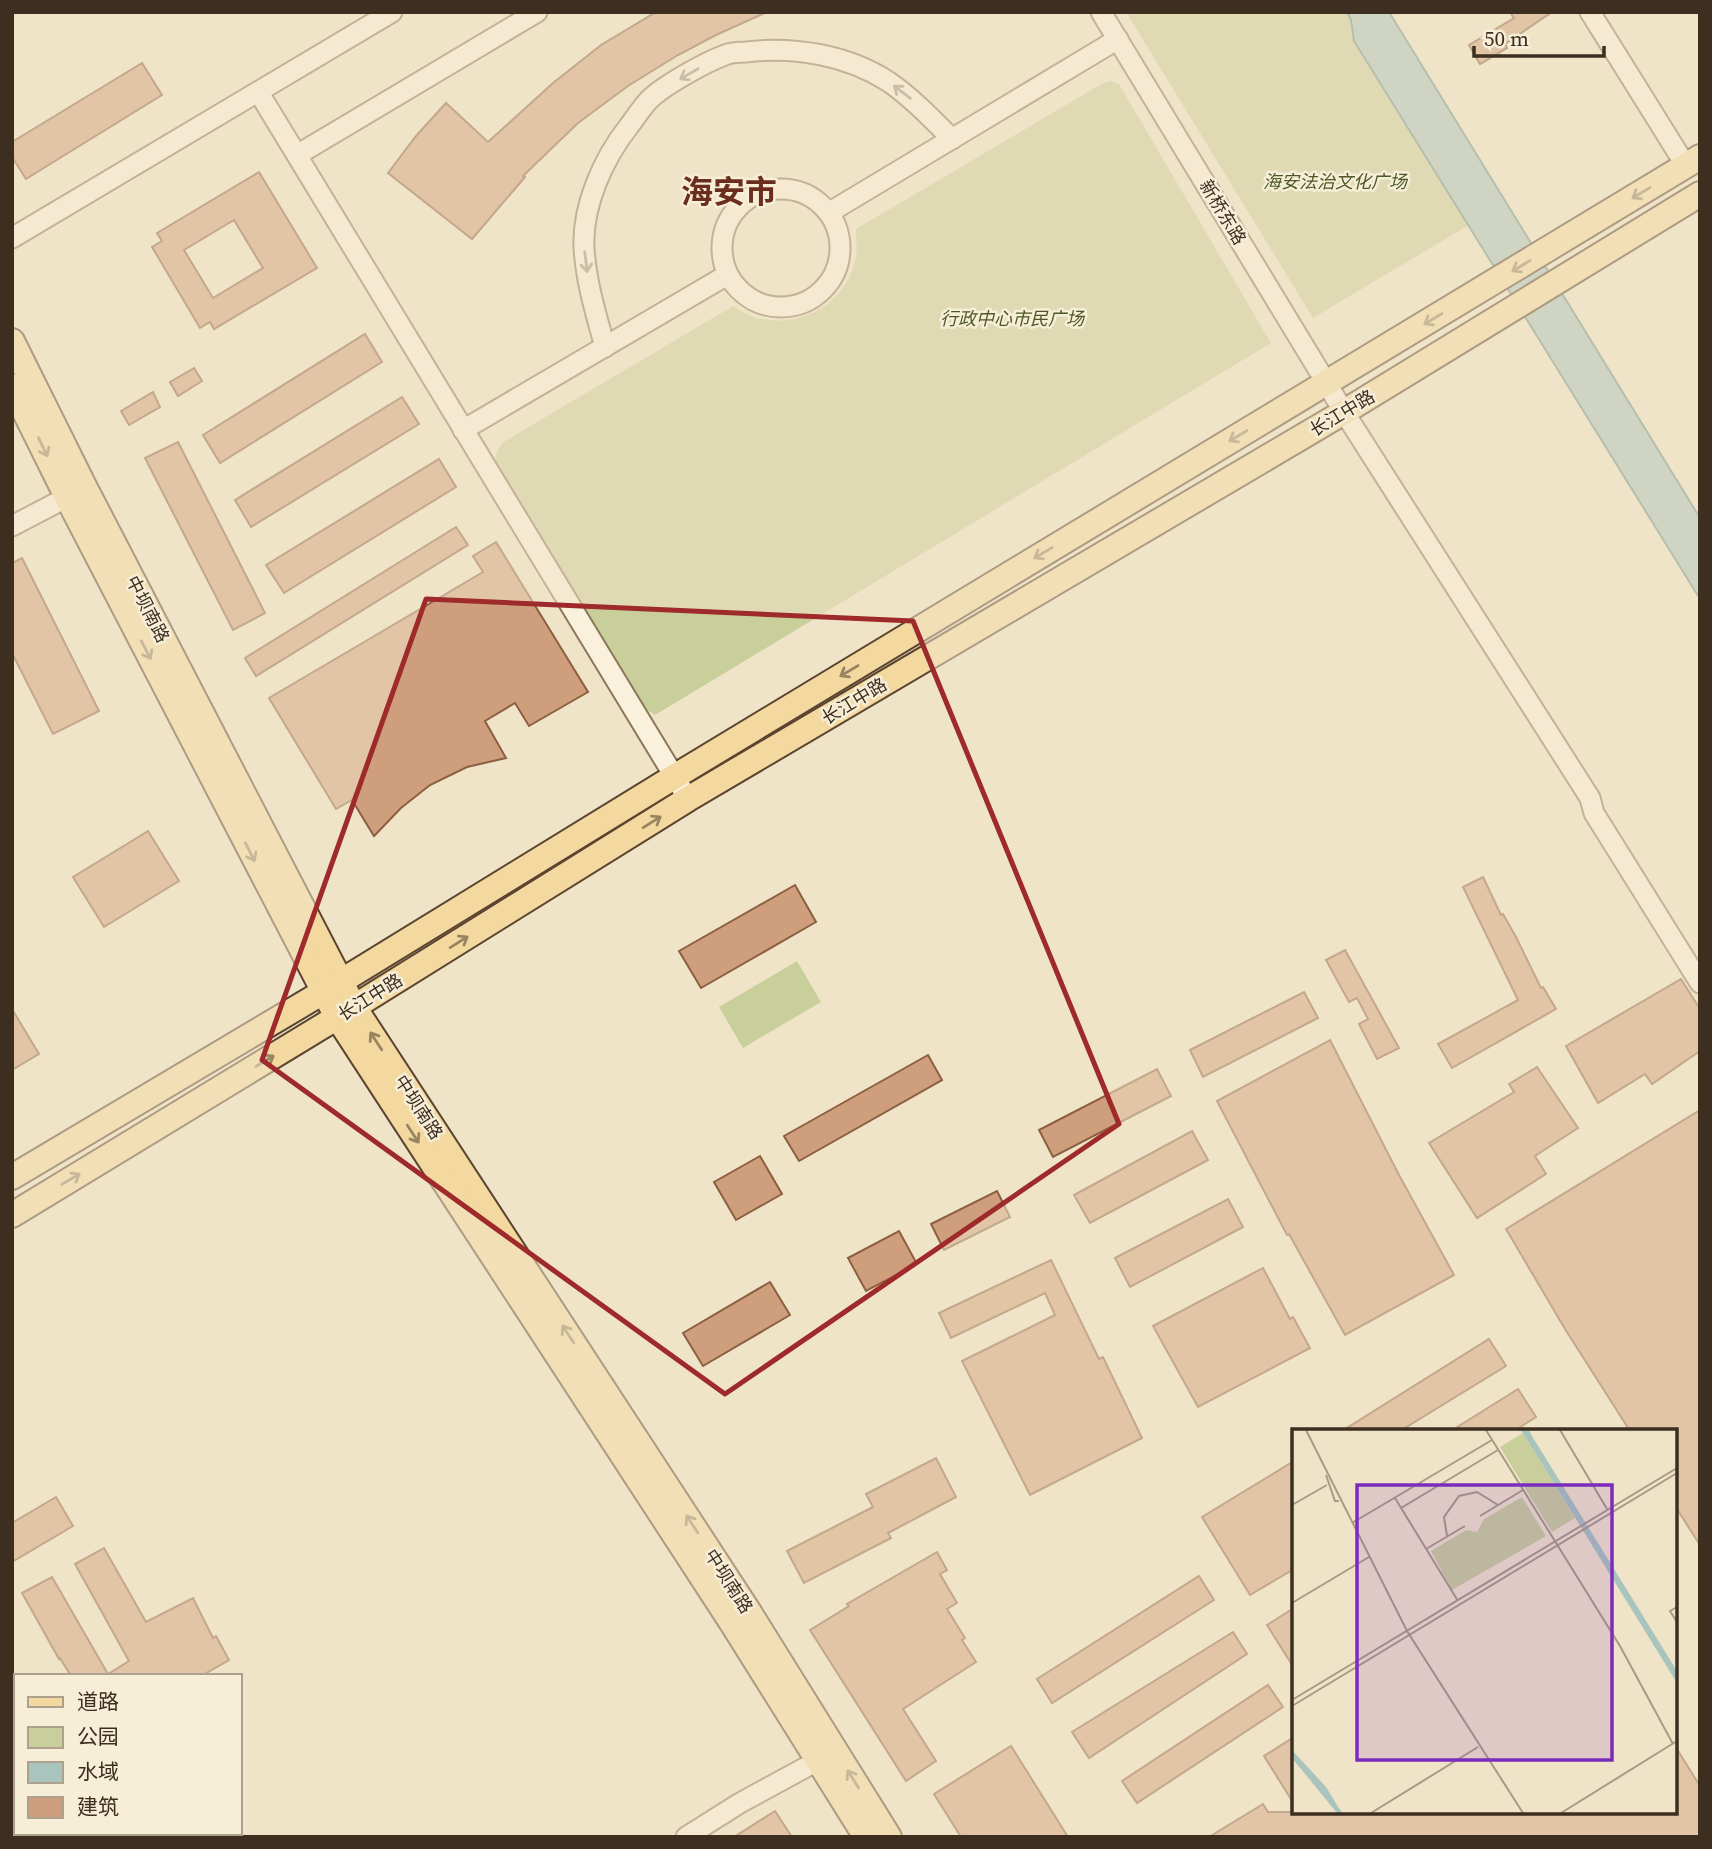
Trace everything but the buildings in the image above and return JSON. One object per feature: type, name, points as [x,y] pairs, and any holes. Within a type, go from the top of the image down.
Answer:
[{"type":"main road","name":"长江中路","points":[[12,1177],[331,987],[1693,162]]},
{"type":"main road","name":"长江中路","points":[[12,1215],[346,1012],[688,799],[1344,412],[1700,194]]},
{"type":"main road","name":"中坝南路","points":[[12,341],[331,987]]},
{"type":"main road","name":"中坝南路","points":[[12,386],[67,497],[331,987],[866,1837]]},
{"type":"main road","name":"中坝南路","points":[[346,1012],[750,1612],[889,1837]]},
{"type":"street","points":[[12,238],[392,12]]},
{"type":"street","points":[[297,155],[537,12]]},
{"type":"street","name":"新桥东路","points":[[1101,12],[1344,412],[1590,798],[1594,813],[1700,983]]},
{"type":"street","points":[[1590,12],[1693,162]]},
{"type":"street","points":[[830,212],[1118,39]]},
{"type":"street","points":[[605,347],[589,286],[584,247],[587,215],[601,171],[621,136],[650,99],[687,74],[727,54],[768,49],[810,52],[855,65],[888,82],[915,102],[952,139]]},
{"type":"street","points":[[259,93],[688,799]]},
{"type":"street","points":[[779,188],[798,190],[816,199],[830,212],[840,234],[841,259],[831,282],[813,299],[790,308],[765,306],[743,294],[727,275],[721,251],[725,226],[739,206],[760,192],[779,188]]},
{"type":"street","points":[[463,430],[727,275]]},
{"type":"street","points":[[12,526],[85,488]]},
{"type":"street","points":[[687,1837],[740,1803],[819,1760]]},
{"type":"highlighted area","points":[[426,599],[913,621],[1119,1124],[725,1394],[262,1060]]},
{"type":"green space","name":"海安法治文化广场","points":[[1126,12],[1347,12],[1354,42],[1469,225],[1313,318]]},
{"type":"green space","name":"行政中心市民广场","points":[[1111,81],[1119,84],[1271,343],[655,715],[640,705],[496,467],[496,456],[500,447],[505,441],[733,306],[754,317],[774,320],[790,320],[820,309],[833,299],[851,273],[856,256],[856,229],[1103,83]]},
{"type":"green space","points":[[797,961],[821,1002],[743,1048],[719,1007]]},
{"type":"water","points":[[1347,12],[1389,12],[1700,518],[1700,599],[1354,41]]},
{"type":"district","name":"海安市","points":[[729,192]]}]
